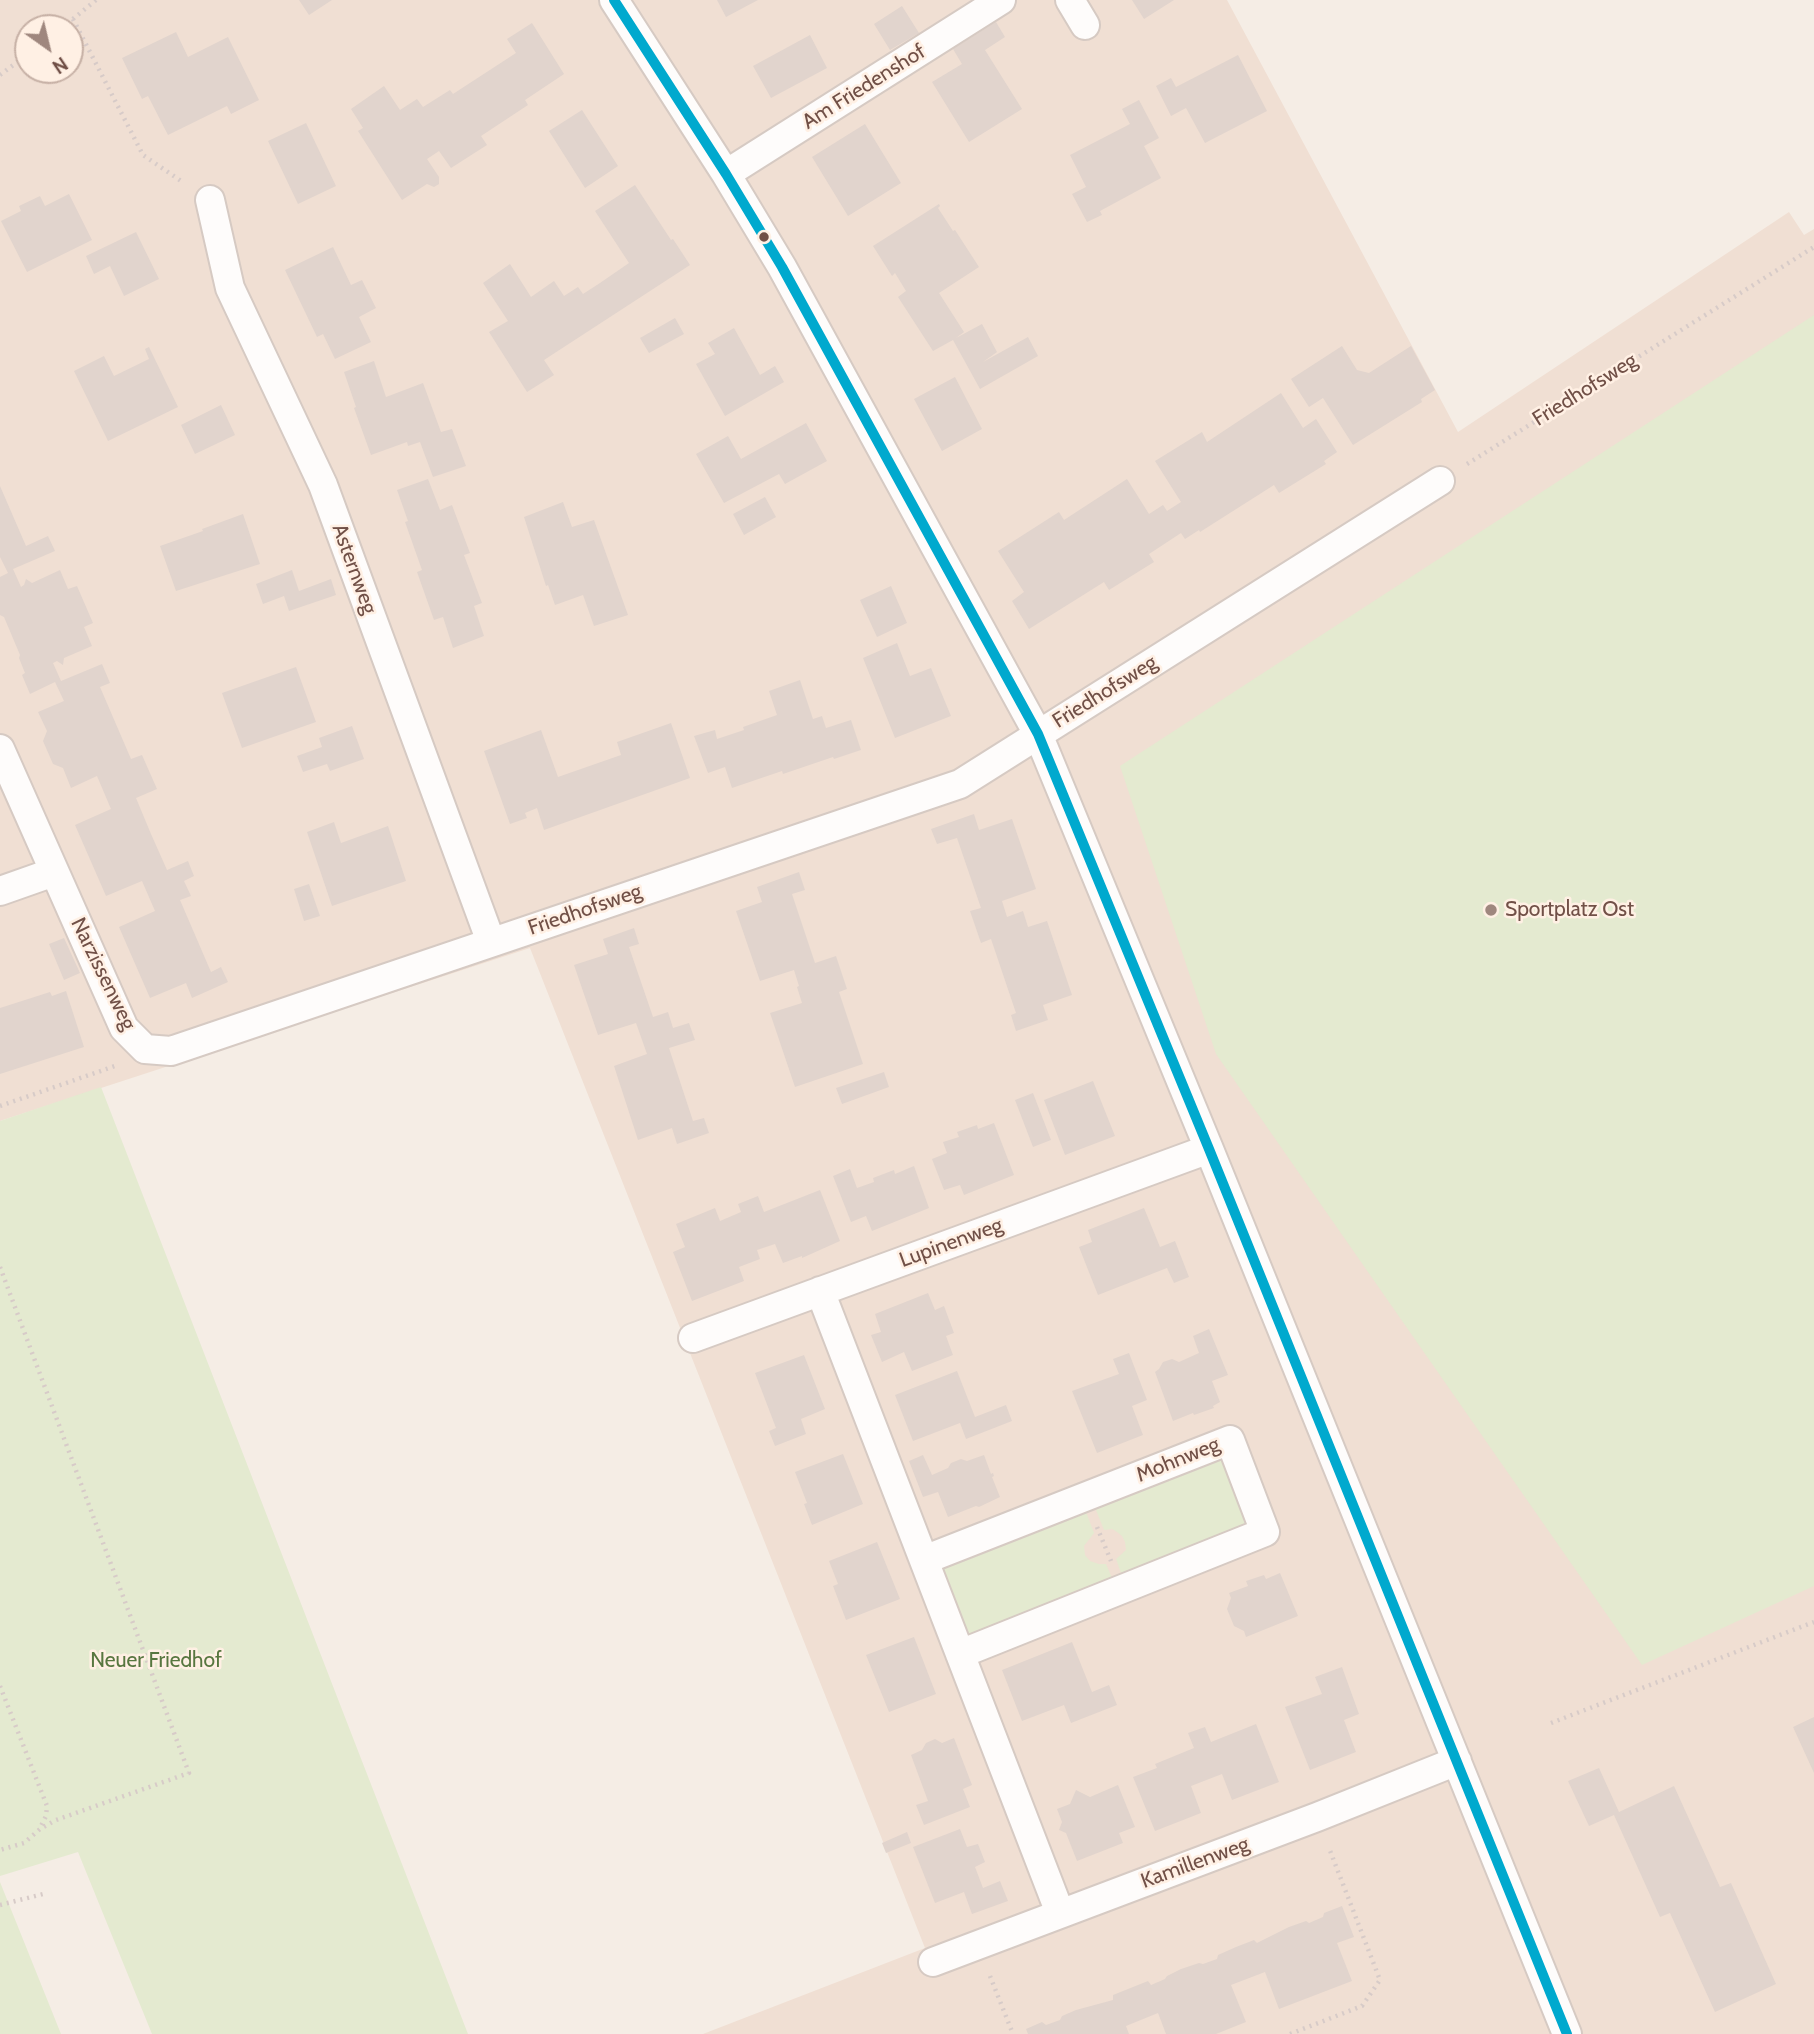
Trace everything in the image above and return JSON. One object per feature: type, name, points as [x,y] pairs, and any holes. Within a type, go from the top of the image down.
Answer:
[{"type":"street","points":[[614,0],[726,174],[782,267],[1038,734],[1567,2034]]},
{"type":"street","name":"Am Friedenshof","points":[[726,174],[1001,0]]},
{"type":"street","points":[[1070,0],[1085,24]]},
{"type":"street","name":"Asternweg","points":[[210,200],[230,288],[323,485],[491,942]]},
{"type":"street","name":"Friedhofsweg","points":[[158,1050],[491,942],[960,784],[1440,481]]},
{"type":"street","name":"Narzissenweg","points":[[0,749],[124,1028],[158,1050]]},
{"type":"street","points":[[0,891],[54,872]]},
{"type":"street","name":"Lupinenweg","points":[[693,1338],[1209,1149]]},
{"type":"street","points":[[820,1291],[1060,1913]]},
{"type":"street","name":"Mohnweg","points":[[924,1560],[1230,1440],[1265,1532],[960,1654]]},
{"type":"street","name":"Kamillenweg","points":[[933,1962],[1317,1817],[1457,1761]]},
{"type":"path","points":[[79,14],[96,0]]},
{"type":"path","points":[[84,40],[143,155],[210,200]]},
{"type":"path","name":"Friedhofsweg","points":[[1440,481],[1814,247]]},
{"type":"path","points":[[0,1106],[158,1050]]},
{"type":"path","points":[[0,1267],[189,1773],[56,1820],[24,1843],[0,1850]]},
{"type":"path","points":[[1085,1497],[1122,1589]]},
{"type":"path","points":[[1551,1723],[1814,1622]]},
{"type":"path","points":[[0,1686],[47,1806],[40,1829]]},
{"type":"path","points":[[1290,2034],[1362,2006],[1380,1980],[1317,1817]]},
{"type":"path","points":[[0,1905],[43,1894]]},
{"type":"path","points":[[978,1944],[1013,2034]]},
{"type":"shaded area","points":[[0,0],[1227,0],[1458,432],[1789,212],[1804,235],[1814,229],[1814,2034],[703,2034],[925,1948],[530,948],[0,1121]]},
{"type":"green space","name":"Sportplatz Ost","points":[[1814,315],[1814,1586],[1642,1665],[1216,1054],[1120,766]]},
{"type":"green space","name":"Neuer Friedhof","points":[[101,1087],[468,2034],[152,2034],[78,1852],[0,1876],[0,1121]]},
{"type":"green space","points":[[1228,1446],[1259,1530],[1125,1584],[1116,1559],[1126,1550],[1125,1542],[1122,1536],[1112,1529],[1104,1530],[1092,1500]]},
{"type":"green space","points":[[1083,1504],[1094,1533],[1084,1546],[1085,1555],[1090,1561],[1106,1564],[1116,1587],[963,1647],[930,1562]]},
{"type":"green space","points":[[0,1882],[61,2034],[0,2034]]},
{"type":"building","points":[[299,0],[332,0],[309,15]]},
{"type":"building","points":[[717,0],[758,0],[726,17]]},
{"type":"building","points":[[1132,0],[1174,0],[1144,19]]},
{"type":"building","points":[[902,6],[919,33],[890,50],[874,24]]},
{"type":"building","points":[[996,22],[1005,37],[985,50],[1022,109],[969,142],[932,82],[962,64],[953,49]]},
{"type":"building","points":[[532,23],[564,74],[525,100],[528,105],[481,136],[487,145],[451,168],[439,151],[427,159],[439,177],[439,184],[434,187],[427,184],[402,200],[358,131],[363,128],[351,109],[384,86],[400,110],[417,99],[423,107],[450,90],[453,94],[516,53],[507,39]]},
{"type":"building","points":[[176,32],[188,57],[228,37],[259,100],[231,114],[227,106],[168,135],[148,96],[142,99],[122,58]]},
{"type":"building","points":[[810,35],[827,68],[771,98],[753,66]]},
{"type":"building","points":[[1238,55],[1267,111],[1205,143],[1186,108],[1171,116],[1156,86],[1171,78],[1176,87]]},
{"type":"building","points":[[1139,100],[1159,138],[1144,146],[1161,178],[1100,211],[1102,215],[1087,222],[1072,194],[1086,187],[1070,155],[1130,124],[1122,109]]},
{"type":"building","points":[[582,110],[618,166],[585,188],[549,131]]},
{"type":"building","points":[[306,123],[336,186],[298,204],[268,141]]},
{"type":"building","points":[[865,124],[901,183],[848,216],[812,157]]},
{"type":"building","points":[[635,185],[690,265],[544,360],[554,375],[527,392],[489,332],[508,321],[483,283],[510,264],[531,297],[554,281],[564,296],[578,287],[583,294],[629,263],[595,211]]},
{"type":"building","points":[[69,194],[92,240],[27,272],[1,221],[21,211],[19,206],[40,196],[45,206]]},
{"type":"building","points":[[939,204],[938,208],[979,267],[939,293],[964,332],[956,338],[982,324],[997,352],[983,362],[1028,337],[1038,356],[980,389],[953,340],[933,351],[898,297],[906,291],[895,273],[892,276],[873,246]]},
{"type":"building","points":[[136,232],[159,279],[124,296],[110,266],[94,274],[86,256]]},
{"type":"building","points":[[333,247],[351,285],[362,280],[376,308],[359,317],[371,342],[335,359],[323,334],[317,337],[285,270]]},
{"type":"building","points":[[675,318],[684,334],[649,353],[640,338]]},
{"type":"building","points":[[734,328],[760,375],[775,366],[784,382],[725,416],[696,364],[715,354],[708,343]]},
{"type":"building","points":[[1342,346],[1357,370],[1369,373],[1411,346],[1435,390],[1421,399],[1422,402],[1353,445],[1323,398],[1309,407],[1291,379]]},
{"type":"building","points":[[149,347],[178,407],[108,441],[74,371],[104,356],[114,376],[149,359],[145,349]]},
{"type":"building","points":[[374,361],[386,397],[423,383],[441,432],[452,429],[466,466],[433,477],[420,442],[408,446],[407,442],[371,455],[344,372]]},
{"type":"building","points":[[955,377],[982,429],[942,451],[914,399]]},
{"type":"building","points":[[1281,393],[1303,428],[1316,419],[1337,452],[1324,461],[1326,464],[1279,493],[1274,485],[1200,532],[1199,530],[1185,539],[1181,533],[1149,554],[1154,562],[1109,590],[1104,582],[1029,629],[1012,601],[1024,592],[998,551],[1059,512],[1064,520],[1127,479],[1149,514],[1163,505],[1167,511],[1181,502],[1155,461],[1202,432],[1207,442]]},
{"type":"building","points":[[221,405],[235,435],[195,454],[181,425]]},
{"type":"building","points":[[806,423],[827,461],[785,484],[779,474],[724,503],[696,454],[728,436],[741,459]]},
{"type":"building","points":[[428,479],[440,510],[452,505],[470,553],[464,555],[482,603],[474,606],[484,636],[453,648],[443,617],[434,620],[417,572],[422,570],[397,490]]},
{"type":"building","points":[[0,486],[26,546],[48,536],[55,551],[13,569],[21,587],[26,579],[32,583],[60,570],[68,589],[77,586],[93,623],[84,627],[92,646],[64,658],[63,665],[57,661],[53,663],[61,681],[102,664],[110,683],[100,687],[131,759],[142,755],[157,789],[136,798],[151,834],[167,870],[188,861],[194,876],[184,881],[191,896],[180,900],[211,972],[221,967],[228,982],[192,998],[186,983],[150,998],[119,927],[155,911],[142,881],[106,896],[75,825],[111,809],[97,776],[71,788],[63,768],[53,764],[43,741],[47,731],[38,712],[64,701],[55,682],[30,694],[22,675],[25,673],[20,655],[4,617],[0,615],[0,577],[8,573],[0,557]]},
{"type":"building","points":[[765,497],[776,517],[744,535],[733,514]]},
{"type":"building","points":[[563,502],[572,527],[594,520],[628,615],[594,626],[583,595],[555,605],[548,585],[546,586],[524,517]]},
{"type":"building","points":[[243,514],[260,564],[176,591],[160,546]]},
{"type":"building","points":[[292,570],[299,591],[331,579],[336,595],[289,611],[284,596],[263,604],[256,584]]},
{"type":"building","points":[[891,586],[907,623],[877,637],[860,600]]},
{"type":"building","points":[[897,643],[910,676],[931,668],[951,716],[895,738],[863,658]]},
{"type":"building","points":[[296,667],[316,722],[242,748],[222,693]]},
{"type":"building","points":[[800,680],[813,719],[822,716],[826,728],[851,720],[861,750],[783,774],[782,771],[732,788],[725,767],[708,773],[694,736],[715,730],[717,739],[777,715],[769,691]]},
{"type":"building","points":[[671,723],[690,778],[544,830],[537,808],[525,813],[527,818],[510,824],[484,751],[541,730],[558,777],[621,755],[617,742]]},
{"type":"building","points":[[352,726],[364,759],[330,771],[327,764],[303,772],[297,756],[322,747],[319,738]]},
{"type":"building","points":[[974,814],[979,830],[1012,819],[1036,889],[1002,901],[1007,917],[1023,911],[1028,927],[1047,921],[1072,995],[1043,1005],[1048,1020],[1016,1031],[1011,1015],[1016,1013],[991,939],[981,943],[970,911],[981,908],[957,838],[937,844],[931,829]]},
{"type":"building","points":[[334,822],[341,843],[388,826],[406,881],[332,906],[307,832]]},
{"type":"building","points":[[799,872],[805,890],[792,894],[815,963],[836,956],[847,989],[839,992],[863,1064],[795,1087],[770,1013],[802,1003],[794,970],[760,981],[736,911],[762,902],[757,887]]},
{"type":"building","points":[[309,884],[320,916],[304,921],[294,889]]},
{"type":"building","points":[[634,928],[639,944],[629,947],[653,1017],[668,1012],[673,1028],[689,1023],[695,1040],[669,1048],[693,1121],[704,1118],[709,1133],[677,1144],[672,1128],[638,1140],[614,1066],[647,1054],[636,1023],[598,1035],[574,965],[608,954],[603,939]]},
{"type":"building","points":[[64,938],[80,973],[64,980],[49,944]]},
{"type":"building","points":[[66,991],[84,1047],[0,1074],[0,1008],[50,992],[52,996]]},
{"type":"building","points":[[884,1072],[889,1087],[842,1104],[836,1088]]},
{"type":"building","points":[[1093,1081],[1115,1136],[1065,1155],[1044,1100]]},
{"type":"building","points":[[1033,1093],[1051,1140],[1033,1147],[1015,1100]]},
{"type":"building","points":[[994,1123],[1014,1175],[964,1195],[960,1185],[944,1190],[932,1159],[947,1153],[943,1142],[959,1137],[957,1132]]},
{"type":"building","points":[[914,1166],[929,1208],[872,1231],[866,1216],[851,1222],[833,1176],[850,1169],[857,1188],[874,1182],[873,1178],[894,1170],[895,1174]]},
{"type":"building","points":[[820,1190],[840,1241],[802,1258],[783,1263],[775,1244],[757,1250],[760,1259],[739,1267],[744,1281],[692,1301],[673,1252],[685,1247],[676,1224],[715,1208],[720,1221],[741,1212],[738,1204],[758,1196],[764,1212]]},
{"type":"building","points":[[1144,1208],[1160,1247],[1175,1241],[1189,1277],[1174,1283],[1167,1268],[1098,1295],[1079,1247],[1092,1242],[1088,1230]]},
{"type":"building","points":[[928,1293],[935,1310],[944,1306],[954,1333],[946,1336],[953,1355],[912,1371],[904,1352],[882,1362],[871,1335],[881,1332],[875,1314]]},
{"type":"building","points":[[1209,1329],[1228,1375],[1212,1381],[1220,1402],[1213,1406],[1214,1408],[1173,1421],[1155,1372],[1163,1362],[1172,1359],[1179,1362],[1199,1353],[1193,1336]]},
{"type":"building","points":[[1129,1353],[1147,1400],[1132,1406],[1143,1435],[1097,1453],[1072,1391],[1119,1374],[1113,1359]]},
{"type":"building","points":[[804,1355],[825,1409],[801,1419],[806,1434],[775,1446],[769,1431],[776,1428],[755,1373]]},
{"type":"building","points":[[957,1371],[975,1417],[1006,1405],[1012,1421],[966,1439],[960,1423],[913,1441],[895,1395]]},
{"type":"building","points":[[843,1454],[863,1504],[812,1525],[795,1472]]},
{"type":"building","points":[[923,1455],[932,1475],[961,1459],[967,1461],[984,1455],[1000,1497],[948,1517],[938,1492],[923,1497],[909,1461]]},
{"type":"building","points":[[877,1542],[900,1599],[846,1620],[833,1586],[838,1584],[829,1561]]},
{"type":"building","points":[[1280,1573],[1298,1616],[1246,1637],[1244,1631],[1234,1626],[1227,1609],[1231,1598],[1229,1593],[1248,1586],[1246,1581],[1264,1575],[1266,1579]]},
{"type":"building","points":[[914,1637],[936,1694],[889,1712],[866,1655]]},
{"type":"building","points":[[1072,1642],[1092,1692],[1109,1685],[1117,1705],[1071,1723],[1064,1705],[1022,1721],[1002,1670]]},
{"type":"building","points":[[1342,1667],[1359,1714],[1344,1720],[1356,1752],[1310,1770],[1285,1707],[1322,1694],[1315,1677]]},
{"type":"building","points":[[1814,1717],[1814,1773],[1793,1727]]},
{"type":"building","points":[[1256,1724],[1279,1782],[1232,1800],[1222,1774],[1191,1786],[1201,1813],[1155,1831],[1133,1777],[1157,1768],[1155,1764],[1194,1748],[1188,1733],[1205,1727],[1211,1742]]},
{"type":"building","points":[[954,1738],[972,1785],[963,1789],[970,1807],[924,1825],[916,1805],[928,1801],[911,1755],[935,1739],[942,1743]]},
{"type":"building","points":[[1599,1768],[1619,1812],[1674,1786],[1720,1887],[1731,1883],[1776,1984],[1715,2012],[1670,1913],[1660,1917],[1614,1815],[1589,1826],[1568,1781]]},
{"type":"building","points":[[1118,1785],[1135,1827],[1119,1833],[1123,1843],[1077,1861],[1066,1833],[1059,1830],[1062,1822],[1057,1809],[1070,1804],[1076,1790],[1090,1797]]},
{"type":"building","points":[[960,1829],[967,1847],[978,1844],[985,1862],[975,1867],[983,1888],[1000,1881],[1008,1901],[972,1914],[964,1892],[935,1903],[913,1847]]},
{"type":"building","points":[[907,1832],[911,1843],[886,1853],[882,1843]]},
{"type":"building","points":[[1342,1906],[1354,1937],[1337,1943],[1352,1981],[1279,2009],[1265,1972],[1231,1985],[1246,2022],[1216,2034],[1166,2034],[1158,2013],[1126,2026],[1129,2034],[1028,2034],[1026,2029],[1042,2022],[1046,2025],[1076,2010],[1113,2000],[1113,1995],[1148,1981],[1151,1985],[1181,1969],[1217,1959],[1218,1955],[1254,1940],[1257,1943],[1289,1927],[1306,1921],[1309,1923]]},
{"type":"transit line","points":[[614,0],[726,174],[782,267],[1038,734],[1567,2034]]},
{"type":"place","name":"Sportplatz Ost","points":[[1491,910]]}]
